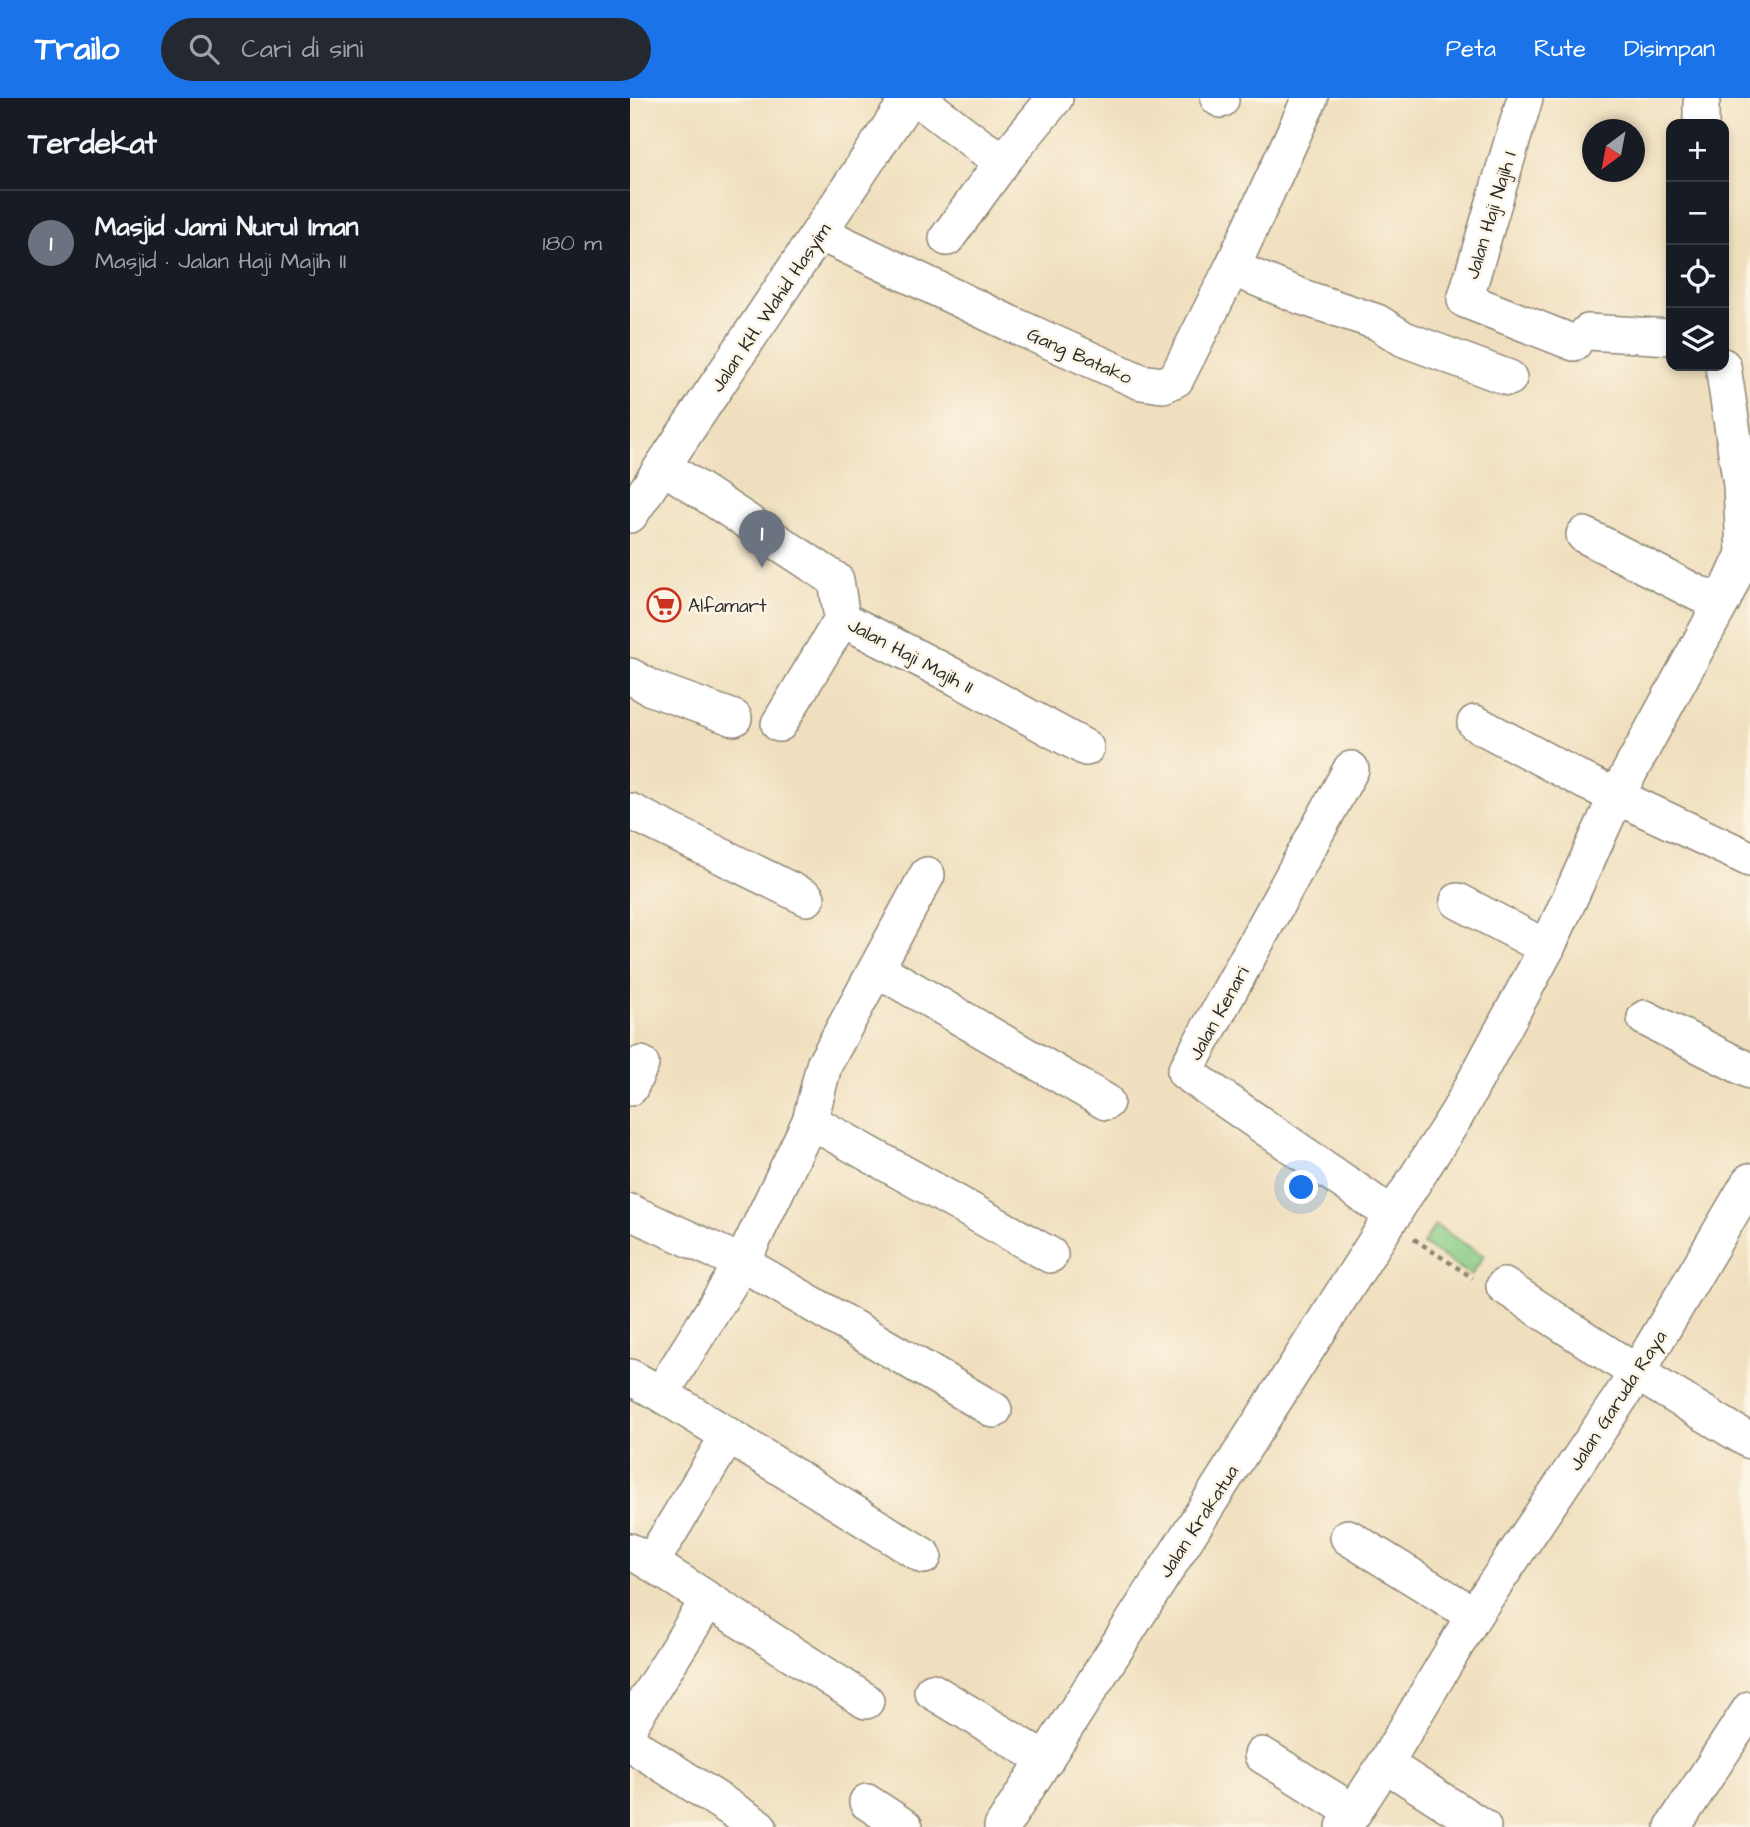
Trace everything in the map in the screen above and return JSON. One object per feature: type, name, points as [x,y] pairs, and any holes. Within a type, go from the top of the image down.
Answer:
[{"type":"street","name":"Jalan KH. Wahid Hasyim","points":[[630,515],[909,98]]},
{"type":"street","points":[[917,98],[1003,161]]},
{"type":"street","points":[[947,238],[1003,161],[1055,98]]},
{"type":"street","name":"Gang Batako","points":[[820,233],[1141,382],[1163,385],[1176,379],[1232,268],[1310,98]]},
{"type":"street","name":"Jalan Haji Najih I","points":[[1525,98],[1465,300],[1581,338],[1666,337]]},
{"type":"street","points":[[1701,119],[1703,98]]},
{"type":"street","points":[[1232,268],[1302,297],[1377,322],[1404,339],[1509,378]]},
{"type":"street","name":"Jalan Krakatua","points":[[1002,1827],[1457,1114],[1547,948],[1616,797],[1723,600],[1744,554],[1741,485],[1724,371]]},
{"type":"street","name":"Jalan Haji Majih II","points":[[663,466],[836,580],[842,619],[1086,748]]},
{"type":"street","points":[[1584,535],[1699,594],[1723,600]]},
{"type":"street","points":[[779,724],[842,619]]},
{"type":"street","points":[[630,676],[651,688],[734,718]]},
{"type":"street","points":[[1475,723],[1616,797],[1750,859]]},
{"type":"street","name":"Jalan Kenari","points":[[1351,769],[1185,1072],[1394,1214]]},
{"type":"street","points":[[630,811],[807,898]]},
{"type":"street","points":[[661,1394],[742,1263],[810,1121],[824,1065],[927,875]]},
{"type":"street","points":[[1458,901],[1547,948]]},
{"type":"street","points":[[877,969],[1106,1102]]},
{"type":"street","points":[[1645,1018],[1750,1071]]},
{"type":"street","points":[[810,1121],[1051,1255]]},
{"type":"street","name":"Jalan Garuda Raya","points":[[1349,1819],[1474,1615],[1637,1373],[1750,1181]]},
{"type":"street","points":[[630,1212],[742,1263],[995,1410]]},
{"type":"street","points":[[1504,1286],[1637,1373],[1750,1441]]},
{"type":"street","points":[[630,1377],[924,1556]]},
{"type":"street","points":[[728,1436],[640,1557],[866,1702]]},
{"type":"street","points":[[1348,1537],[1474,1615]]},
{"type":"street","points":[[630,1725],[708,1600]]},
{"type":"street","points":[[932,1691],[1046,1760]]},
{"type":"street","points":[[1673,1827],[1750,1709]]},
{"type":"street","points":[[630,1743],[759,1827]]},
{"type":"street","points":[[1262,1755],[1349,1819]]},
{"type":"street","points":[[1385,1764],[1483,1827]]},
{"type":"street","points":[[867,1802],[905,1827]]},
{"type":"path","points":[[1394,1214],[1407,1234],[1493,1292],[1504,1286]]},
{"type":"green space","points":[[1435,1225],[1484,1256],[1471,1275],[1423,1244]]},
{"type":"place","name":"Masjid Jami Nurul Iman","points":[[762,568]]},
{"type":"place","name":"Alfamart","points":[[664,605]]}]
